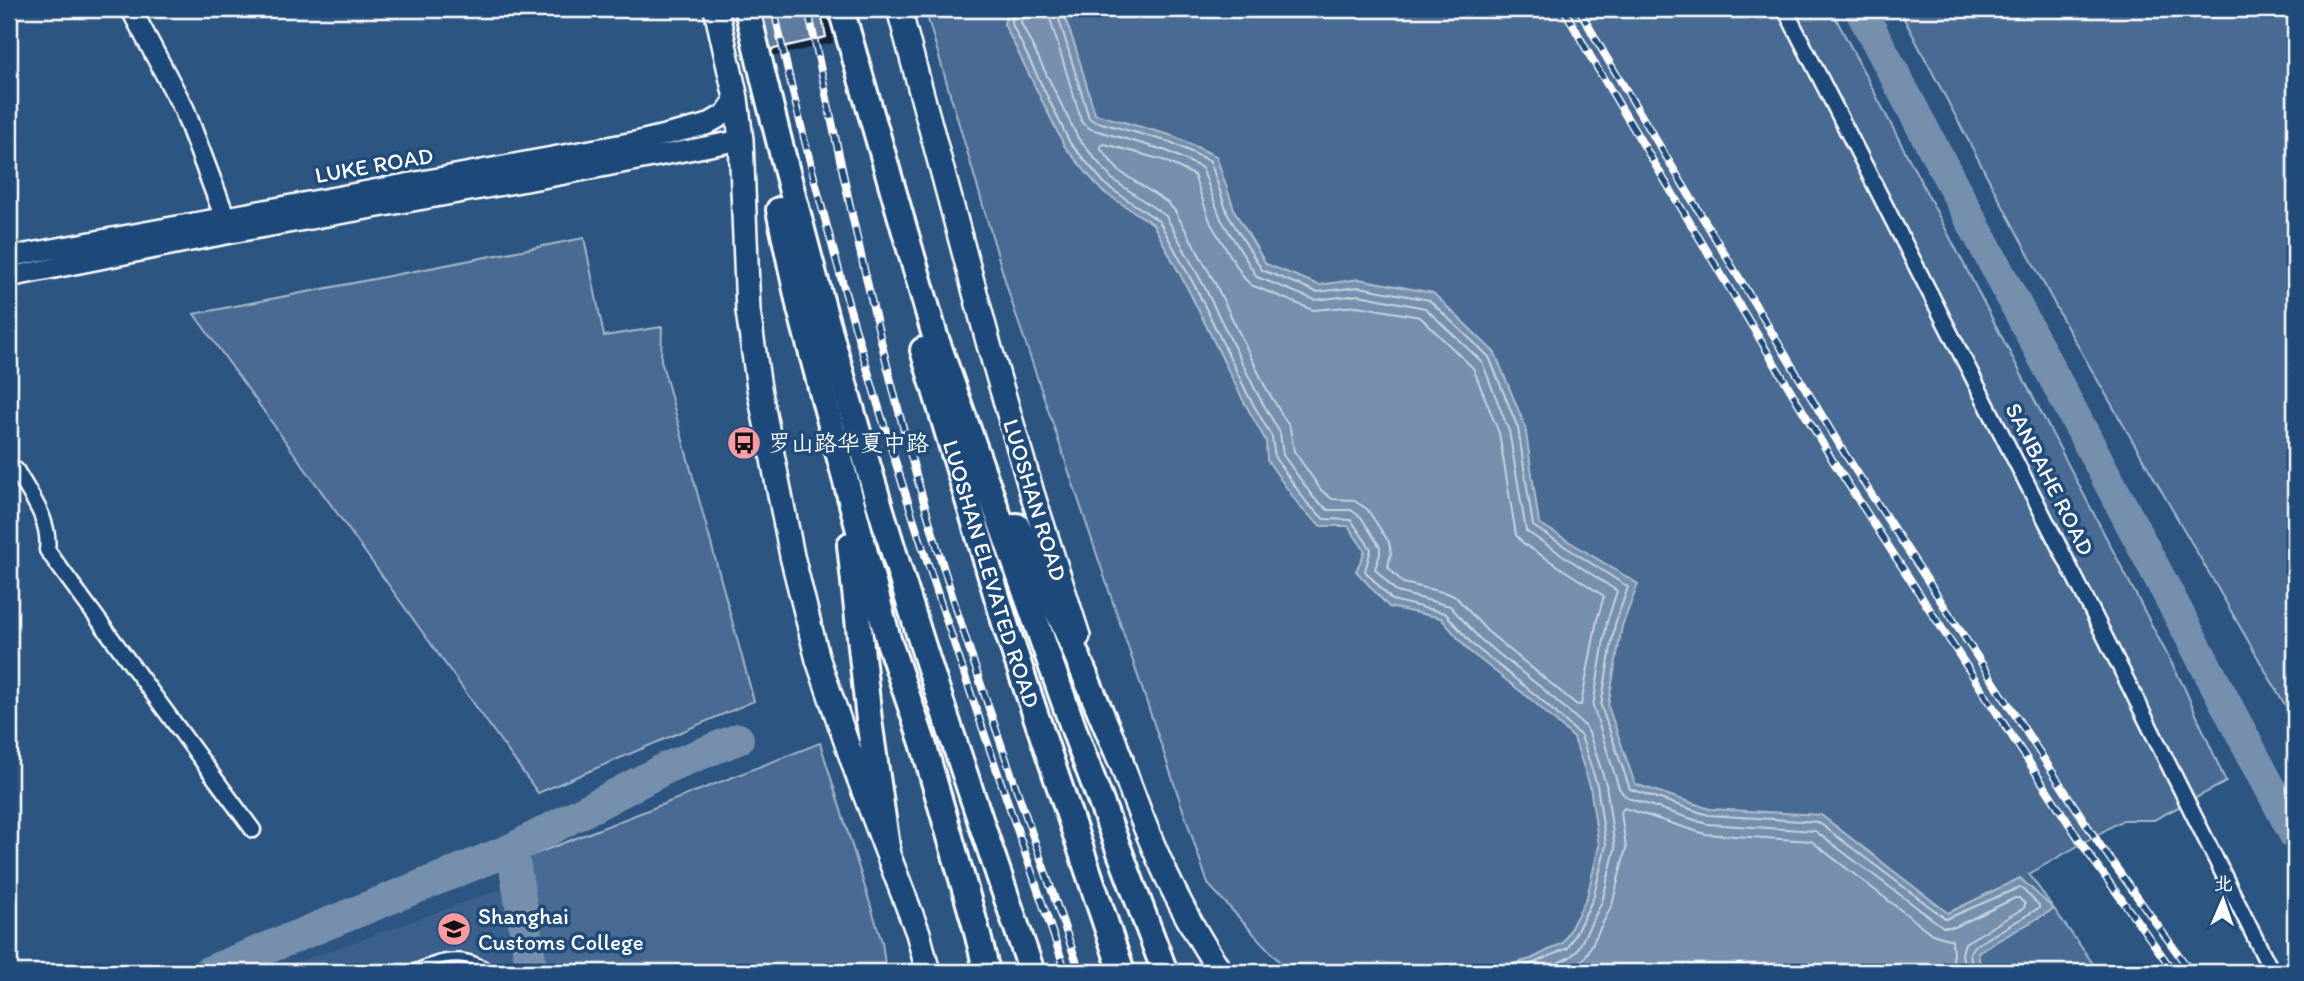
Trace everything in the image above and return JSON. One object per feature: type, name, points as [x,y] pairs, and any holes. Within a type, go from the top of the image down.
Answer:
[{"type":"highway","points":[[745,9],[769,159],[800,309],[888,639],[923,743],[987,972]]},
{"type":"highway","points":[[745,9],[797,216],[842,379],[926,656],[1031,972]]},
{"type":"highway","name":"LUOSHAN ELEVATED ROAD","points":[[835,9],[881,194],[956,462],[1007,630],[1122,972]]},
{"type":"highway","points":[[841,9],[935,336],[1078,741],[1165,972]]},
{"type":"highway","points":[[935,336],[994,480],[1064,625],[1120,759]]},
{"type":"highway","points":[[828,413],[845,505],[869,720],[887,847]]},
{"type":"main road","points":[[716,9],[736,97],[741,140],[748,311],[759,388],[792,556],[818,660],[857,774],[918,933],[928,972]]},
{"type":"main road","name":"LUOSHAN ROAD","points":[[901,15],[985,332],[1028,481],[1120,759],[1170,884],[1222,972]]},
{"type":"street","points":[[131,9],[184,109],[228,225]]},
{"type":"street","name":"SANBAHE ROAD","points":[[1785,9],[2090,607],[2272,972]]},
{"type":"street","name":"LUKE ROAD","points":[[9,277],[228,225],[679,132],[706,125],[725,114],[736,97]]},
{"type":"street","name":"LUKE ROAD","points":[[9,257],[565,174],[741,140]]},
{"type":"street","points":[[16,470],[46,522],[49,536],[47,550],[253,830]]},
{"type":"lane","points":[[406,972],[447,957],[467,957],[488,967],[491,972]]},
{"type":"path","points":[[901,15],[945,9]]},
{"type":"shaded area","points":[[925,9],[1831,9],[2184,687],[2226,782],[2154,820],[2123,820],[2029,874],[2099,972],[1289,972],[1208,884],[1010,297]]},
{"type":"shaded area","points":[[1899,9],[2295,9],[2295,722],[2064,322]]},
{"type":"shaded area","points":[[584,238],[604,336],[662,327],[661,360],[754,701],[538,793],[194,314]]},
{"type":"shaded area","points":[[820,743],[882,942],[886,972],[545,972],[525,858]]},
{"type":"shaded area","name":"Shanghai Customs College","points":[[510,886],[524,972],[271,972]]},
{"type":"water","points":[[1007,9],[1062,9],[1095,114],[1173,136],[1216,156],[1235,212],[1266,264],[1319,285],[1359,279],[1433,293],[1495,353],[1525,426],[1539,523],[1638,584],[1622,626],[1608,706],[1635,784],[1710,809],[1821,815],[1948,913],[2020,878],[2054,909],[1978,952],[1981,972],[1506,972],[1508,965],[1531,959],[1563,943],[1587,897],[1599,846],[1590,786],[1574,738],[1533,701],[1469,651],[1441,618],[1389,607],[1356,571],[1365,551],[1348,526],[1321,526],[1301,508],[1267,460],[1266,441],[1153,224],[1102,191],[1065,147],[1004,24]]},
{"type":"building","points":[[756,9],[820,9],[826,37],[765,51]]},
{"type":"waterway","points":[[1860,9],[2295,835]]},
{"type":"waterway","points":[[208,972],[512,849],[668,767],[738,739]]},
{"type":"waterway","points":[[512,849],[532,972]]},
{"type":"railway","points":[[774,9],[802,132],[869,374],[944,614],[1066,972]]},
{"type":"railway","points":[[808,9],[875,316],[923,499],[979,678],[1080,972]]},
{"type":"railway","points":[[1564,9],[1833,461],[2088,853],[2174,972]]},
{"type":"railway","points":[[1579,9],[1845,454],[2100,845],[2191,972]]},
{"type":"place","name":"罗山路华夏中路","points":[[744,443]]},
{"type":"place","name":"Shanghai Customs College","points":[[454,929]]}]
